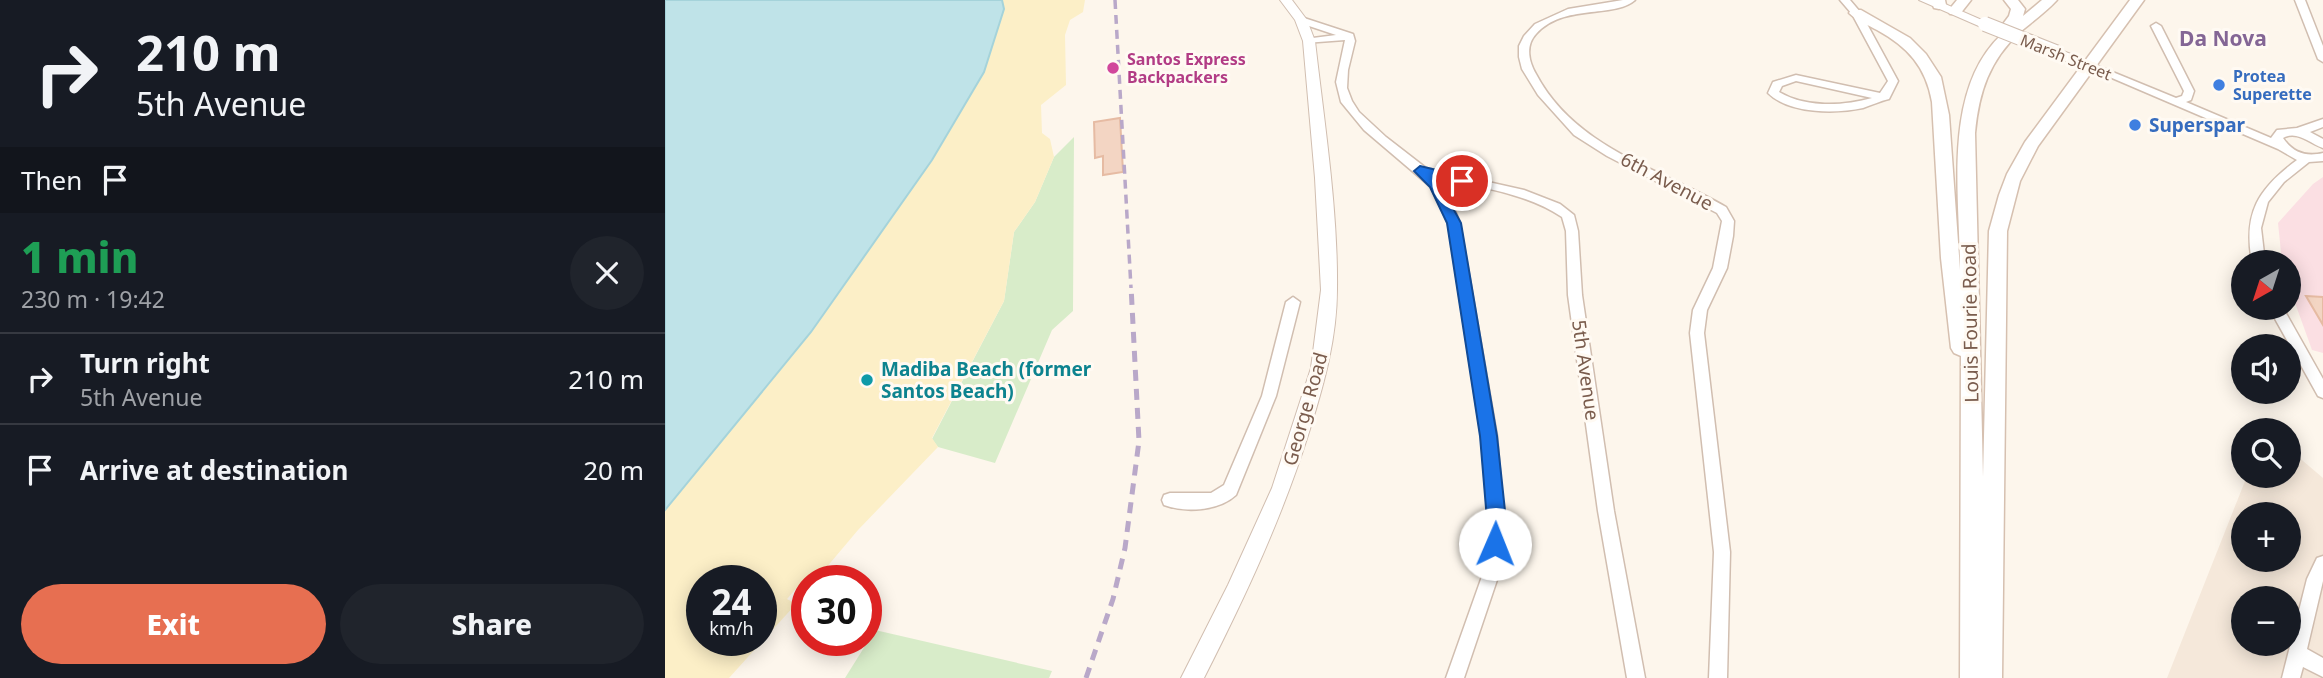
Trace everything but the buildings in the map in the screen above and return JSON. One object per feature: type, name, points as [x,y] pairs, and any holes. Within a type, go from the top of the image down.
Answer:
[{"type":"main road","points":[[1997,45],[2016,17],[2018,9],[2011,0]]},
{"type":"main road","name":"Louis Fourie Road","points":[[1972,678],[1972,408],[1966,133],[1969,102],[1977,74],[1997,45],[2050,0]]},
{"type":"main road","points":[[1990,678],[1998,231],[2006,197],[2016,172],[2088,66],[2098,57],[2123,15],[2137,0]]},
{"type":"main road","points":[[1850,6],[1906,42],[1932,74],[1940,113],[1954,307],[1972,408]]},
{"type":"street","name":"George Road","points":[[1192,678],[1236,593],[1282,488],[1320,368],[1329,290],[1323,178],[1309,41],[1301,20],[1286,0]]},
{"type":"street","name":"6th Avenue","points":[[1630,0],[1623,4],[1567,13],[1543,24],[1526,39],[1523,47],[1524,62],[1530,80],[1579,134],[1705,200],[1722,210],[1728,221],[1720,268],[1700,310],[1697,333],[1722,552],[1718,678]]},
{"type":"street","name":"Marsh Street","points":[[1925,0],[1959,6],[1985,23],[2284,148],[2318,158]]},
{"type":"street","points":[[2300,0],[2323,59]]},
{"type":"street","points":[[1850,6],[1893,81],[1893,88],[1885,97],[1839,107],[1811,107],[1789,103],[1773,93],[1777,84],[1796,78],[1885,97]]},
{"type":"street","points":[[1301,20],[1349,36]]},
{"type":"street","points":[[2308,21],[2323,23]]},
{"type":"street","points":[[2157,26],[2189,91],[2187,98],[2176,102]]},
{"type":"street","points":[[1309,41],[1349,36]]},
{"type":"street","points":[[1349,36],[1342,87],[1346,102],[1361,120],[1435,184],[1454,223],[1487,424],[1496,520],[1493,568],[1455,678]]},
{"type":"street","name":"Marsh Street","points":[[2207,114],[2281,133],[2298,132]]},
{"type":"street","points":[[2298,132],[2323,122]]},
{"type":"street","points":[[2298,132],[2322,138]]},
{"type":"street","points":[[2279,179],[2284,148],[2277,138],[2281,133]]},
{"type":"street","points":[[2256,250],[2258,210],[2266,194],[2279,179],[2318,158]]},
{"type":"street","name":"5th Avenue","points":[[1420,171],[1524,194],[1551,204],[1568,215],[1572,231],[1575,295],[1602,484],[1636,678]]},
{"type":"street","points":[[1170,500],[1211,500],[1226,495],[1230,490],[1269,396],[1293,302]]},
{"type":"street","points":[[2283,320],[2323,392]]},
{"type":"street","points":[[2301,641],[2315,579],[2323,564]]},
{"type":"street","points":[[2291,678],[2297,656]]},
{"type":"street","points":[[2301,656],[2323,668]]},
{"type":"shaded area","points":[[2323,177],[2323,353],[2312,350],[2301,319],[2301,250],[2281,250],[2278,223],[2313,184]]},
{"type":"shaded area","points":[[2301,459],[2323,478],[2323,678],[2167,678],[2231,516],[2231,572],[2301,572],[2301,502],[2237,502],[2242,488],[2301,488]]},
{"type":"green space","points":[[1074,137],[1073,311],[1052,330],[995,463],[938,447],[932,439],[1004,301],[1014,232],[1035,202],[1054,157]]},
{"type":"green space","points":[[882,632],[1052,671],[1049,678],[845,678],[859,656],[882,656]]},
{"type":"sand","name":"Madiba Beach (former Santos Beach)","points":[[1002,0],[1085,0],[1083,12],[1070,20],[1065,35],[1066,85],[1041,105],[1042,133],[1050,139],[1054,157],[1035,202],[1014,232],[1004,301],[932,438],[938,447],[858,530],[828,565],[791,565],[791,594],[787,599],[791,601],[791,610],[777,625],[777,565],[686,565],[686,656],[749,656],[729,678],[665,678],[665,510],[811,332],[868,248],[1004,9]]},
{"type":"water","points":[[665,0],[1002,0],[1004,9],[984,72],[932,160],[811,332],[665,510]]},
{"type":"railway","points":[[1115,0],[1131,288]]},
{"type":"railway","points":[[1086,678],[1113,599],[1125,548],[1139,441],[1131,286]]},
{"type":"place","name":"Santos Express Backpackers","points":[[1113,68]]},
{"type":"place","name":"Protea Superette","points":[[2219,85]]},
{"type":"place","name":"Superspar","points":[[2135,125]]},
{"type":"place","name":"Madiba Beach (former Santos Beach)","points":[[867,380]]},
{"type":"district","name":"Da Nova","points":[[2223,39]]},
{"type":"route","points":[[1462,181],[1420,171],[1435,184],[1454,223],[1489,436],[1496,520],[1495,544]]}]
